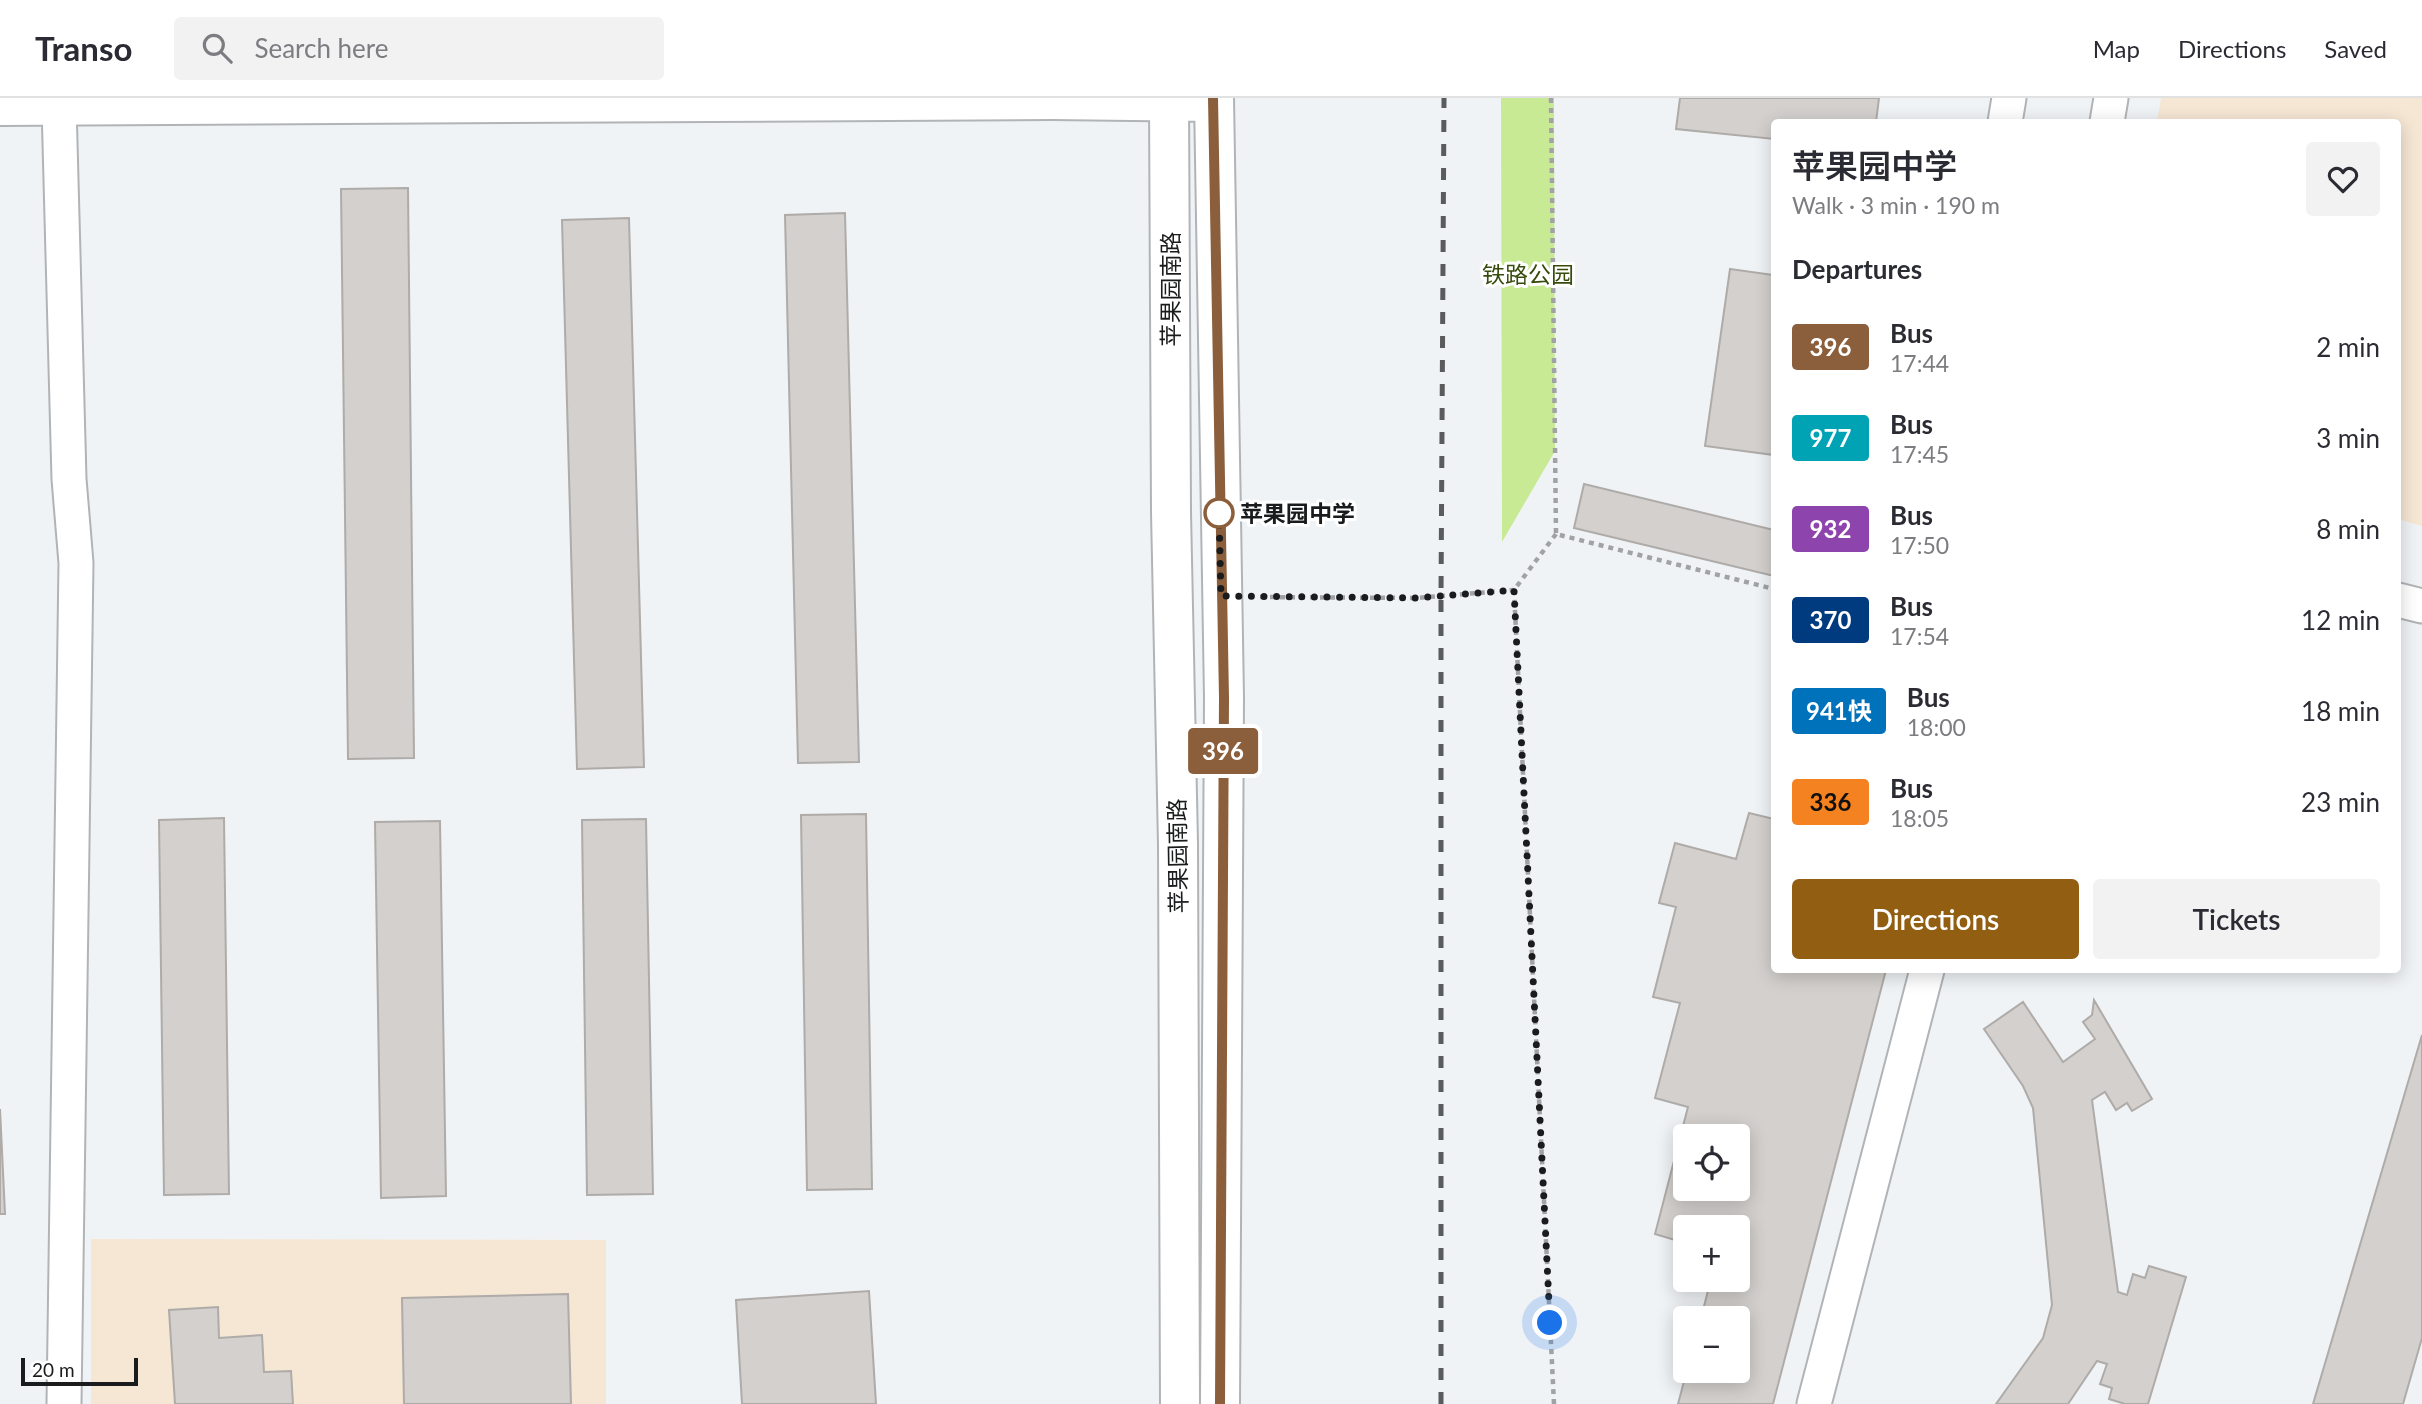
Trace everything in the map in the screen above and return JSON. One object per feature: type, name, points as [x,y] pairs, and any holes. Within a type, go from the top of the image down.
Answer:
[{"type":"main road","name":"苹果园南路","points":[[1169,100],[1171,512],[1178,844],[1180,1404]]},
{"type":"main road","points":[[0,106],[1213,100]]},
{"type":"main road","name":"苹果园南路","points":[[1213,100],[1224,698],[1220,1404]]},
{"type":"street","points":[[2006,119],[2009,98]]},
{"type":"street","points":[[2108,119],[2111,98]]},
{"type":"street","points":[[59,105],[69,480],[76,563],[64,1404]]},
{"type":"street","points":[[2401,601],[2422,606]]},
{"type":"street","points":[[1814,1404],[1926,973]]},
{"type":"path","points":[[1551,98],[1556,534],[1514,590],[1554,1404]]},
{"type":"path","points":[[1556,534],[1771,588]]},
{"type":"path","points":[[1221,596],[1416,598],[1514,590]]},
{"type":"shaded area","points":[[2161,98],[2422,98],[2422,526],[2401,520],[2401,119],[2158,119]]},
{"type":"shaded area","points":[[91,1239],[606,1240],[606,1404],[91,1404]]},
{"type":"green space","name":"铁路公园","points":[[1501,98],[1554,98],[1555,451],[1502,542]]},
{"type":"building","points":[[1680,98],[1879,98],[1876,119],[1771,119],[1771,139],[1676,129]]},
{"type":"building","points":[[408,188],[414,758],[348,759],[341,189]]},
{"type":"building","points":[[845,213],[859,762],[798,763],[785,215]]},
{"type":"building","points":[[629,218],[644,767],[577,769],[562,220]]},
{"type":"building","points":[[1730,269],[1771,275],[1771,455],[1705,446]]},
{"type":"building","points":[[1584,484],[1771,529],[1771,575],[1574,528]]},
{"type":"building","points":[[1749,813],[1771,818],[1771,973],[1885,973],[1773,1404],[1678,1404],[1684,1383],[1750,1383],[1750,1306],[1704,1306],[1708,1292],[1750,1292],[1750,1215],[1673,1215],[1673,1239],[1655,1234],[1673,1165],[1673,1201],[1750,1201],[1750,1124],[1684,1124],[1688,1107],[1655,1098],[1680,1003],[1653,997],[1676,907],[1659,903],[1675,843],[1736,859]]},
{"type":"building","points":[[866,814],[872,1189],[807,1190],[801,815]]},
{"type":"building","points":[[224,818],[229,1194],[164,1195],[159,820]]},
{"type":"building","points":[[646,819],[653,1194],[587,1195],[582,820]]},
{"type":"building","points":[[440,821],[446,1196],[381,1198],[375,822]]},
{"type":"building","points":[[2094,1000],[2152,1099],[2132,1111],[2127,1103],[2116,1110],[2105,1092],[2092,1100],[2118,1292],[2127,1295],[2133,1274],[2145,1278],[2149,1266],[2186,1277],[2148,1404],[2125,1404],[2109,1399],[2112,1388],[2100,1384],[2107,1364],[2097,1361],[2068,1404],[1996,1404],[2043,1338],[2052,1305],[2033,1108],[2023,1086],[1984,1029],[2023,1002],[2063,1062],[2095,1039],[2083,1022],[2092,1015]]},
{"type":"building","points":[[2422,1035],[2422,1338],[2403,1404],[2313,1404]]},
{"type":"building","points":[[0,1109],[5,1214],[0,1214]]},
{"type":"building","points":[[869,1291],[876,1404],[742,1404],[736,1300]]},
{"type":"building","points":[[568,1294],[571,1404],[404,1404],[402,1298]]},
{"type":"building","points":[[218,1307],[219,1338],[262,1335],[264,1372],[291,1371],[293,1404],[175,1404],[169,1310]]},
{"type":"railway","points":[[1441,1404],[1444,98]]},
{"type":"bus line","name":"396","points":[[1213,98],[1224,698],[1220,1404]]},
{"type":"place","name":"苹果园中学","points":[[1219,513]]},
{"type":"route","points":[[1219,513],[1221,596],[1416,598],[1514,590],[1550,1323]]}]
